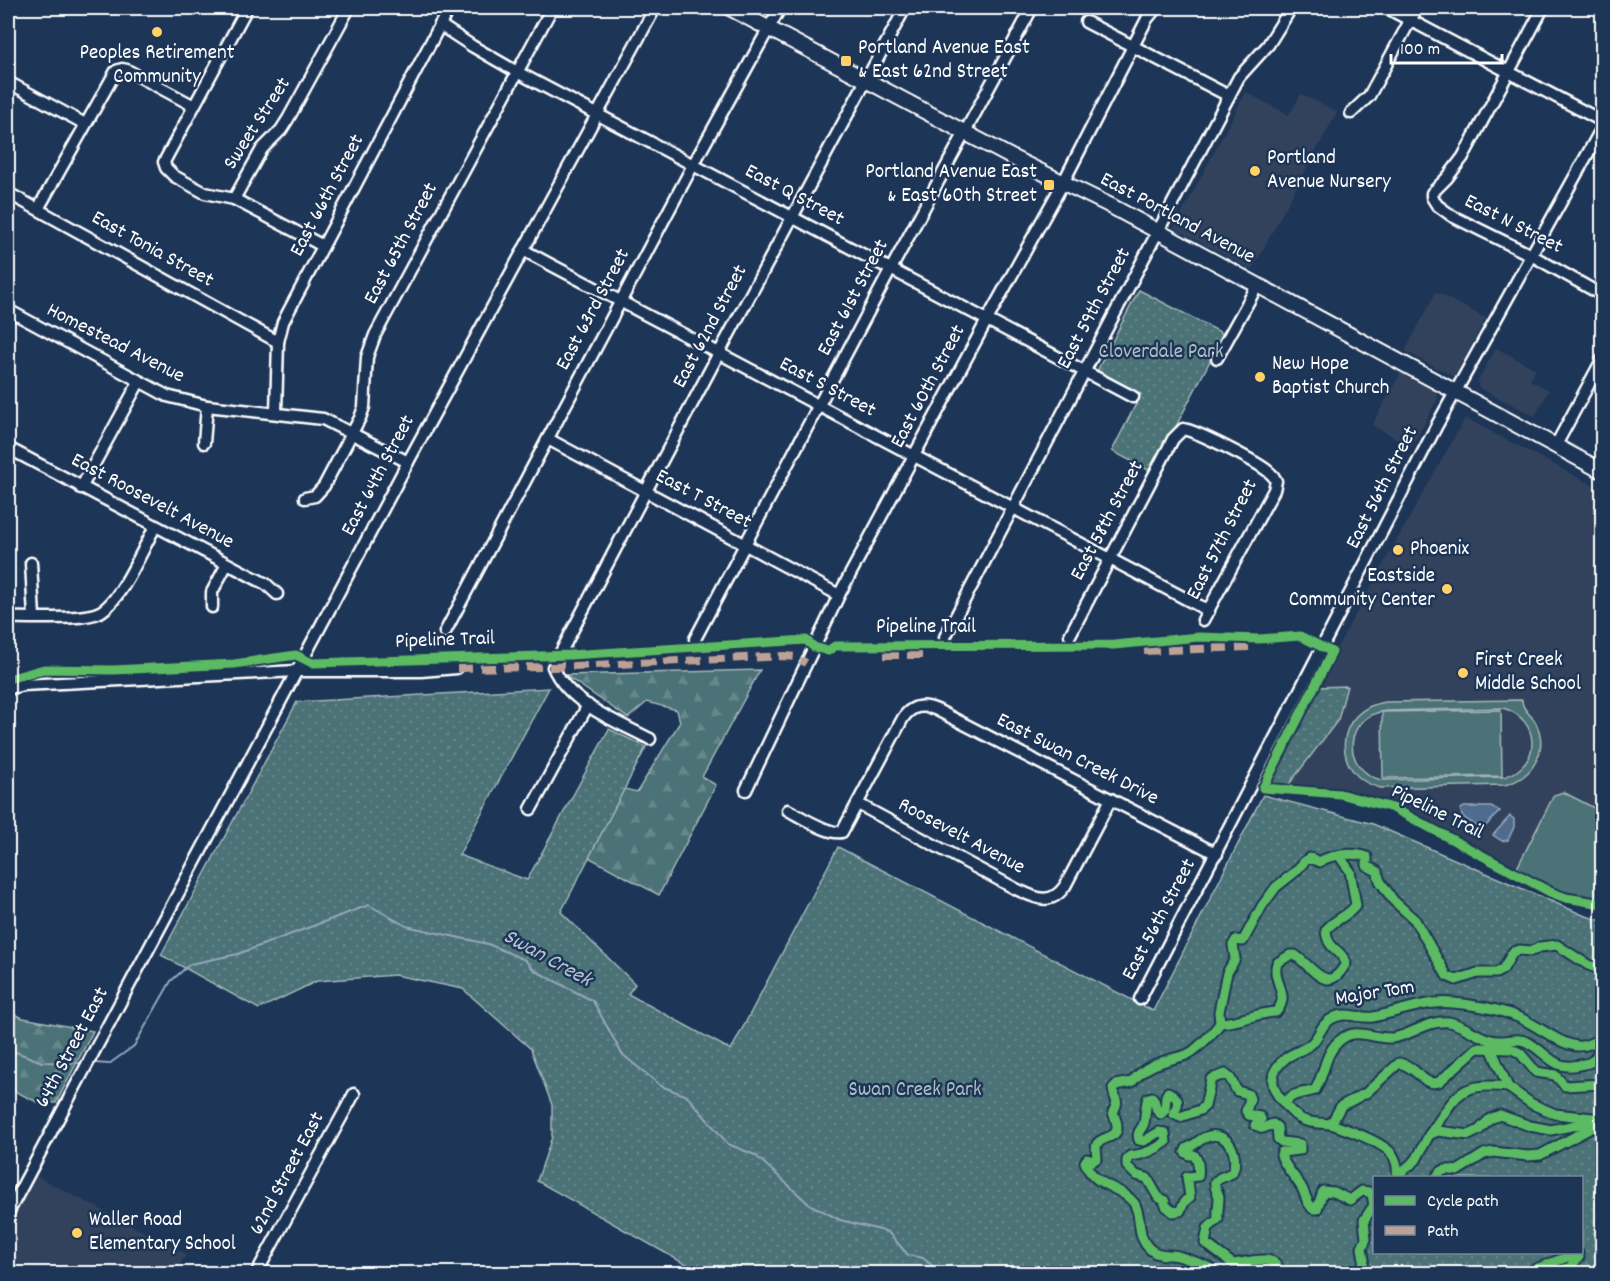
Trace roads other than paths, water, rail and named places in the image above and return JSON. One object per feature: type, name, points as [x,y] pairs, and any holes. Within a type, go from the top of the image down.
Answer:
[{"type":"main road","name":"East Portland Avenue","points":[[730,8],[1110,206],[1602,471]]},
{"type":"street","points":[[247,8],[164,162],[166,168],[174,176],[205,193],[234,199],[323,246]]},
{"type":"street","name":"Sweet Street","points":[[234,199],[262,148],[281,130],[288,119],[349,8]]},
{"type":"street","name":"East 66th Street","points":[[276,412],[278,342],[283,322],[449,8]]},
{"type":"street","name":"East 65th Street","points":[[305,498],[315,496],[324,486],[352,433],[364,407],[367,357],[375,335],[552,8]]},
{"type":"street","name":"East 64th Street","points":[[140,965],[408,462],[655,8]]},
{"type":"street","name":"East 63rd Street","points":[[445,632],[693,165],[780,8]]},
{"type":"street","name":"East 62nd Street","points":[[588,705],[568,691],[553,667],[905,8]]},
{"type":"street","name":"East 61st Street","points":[[695,639],[1032,8]]},
{"type":"street","name":"East 60th Street","points":[[746,790],[839,595],[1063,183],[1147,19],[1156,8]]},
{"type":"street","name":"East 59th Street","points":[[945,637],[1229,96],[1243,71],[1274,36],[1291,8]]},
{"type":"street","points":[[1387,8],[1602,121]]},
{"type":"street","points":[[1350,112],[1369,96],[1417,8]]},
{"type":"street","points":[[1508,72],[1543,8]]},
{"type":"street","points":[[1086,22],[1229,96]]},
{"type":"street","name":"East Q Street","points":[[440,25],[517,72],[1133,397]]},
{"type":"street","points":[[38,209],[112,75],[120,69],[127,70],[194,106]]},
{"type":"street","name":"East N Street","points":[[1508,72],[1456,168],[1432,193],[1433,200],[1437,206],[1452,216],[1531,255],[1602,295]]},
{"type":"street","points":[[8,82],[85,124]]},
{"type":"street","name":"East 56th Street","points":[[1140,999],[1456,391],[1602,128]]},
{"type":"street","name":"East Tonia Street","points":[[8,193],[278,342]]},
{"type":"street","name":"East S Street","points":[[523,250],[1110,559],[1206,616]]},
{"type":"street","points":[[1217,358],[1257,286]]},
{"type":"street","name":"Homestead Avenue","points":[[8,310],[167,396],[207,406],[323,419],[408,462]]},
{"type":"street","points":[[1556,445],[1602,360]]},
{"type":"street","points":[[81,488],[139,382]]},
{"type":"street","points":[[204,443],[207,406]]},
{"type":"street","name":"East 57th Street","points":[[1184,429],[1197,433],[1259,465],[1274,478],[1276,483],[1206,616]]},
{"type":"street","name":"East 58th Street","points":[[1070,635],[1173,439],[1184,429]]},
{"type":"street","name":"East T Street","points":[[548,439],[839,595]]},
{"type":"street","name":"East Roosevelt Avenue","points":[[8,448],[266,584],[277,594]]},
{"type":"street","points":[[8,618],[82,616],[100,611],[113,600],[120,590],[155,527]]},
{"type":"street","points":[[31,562],[34,617]]},
{"type":"street","points":[[212,607],[212,592],[227,564]]},
{"type":"street","points":[[8,689],[23,685],[297,671],[421,671],[457,668]]},
{"type":"street","points":[[531,809],[588,705],[650,739]]},
{"type":"street","name":"East Swan Creek Drive","points":[[858,804],[903,718],[910,709],[917,706],[928,706],[1217,854]]},
{"type":"street","name":"Roosevelt Avenue","points":[[858,804],[1016,889],[1048,900],[1058,896],[1065,886],[1111,799]]},
{"type":"street","points":[[788,810],[836,833],[844,830],[858,804]]},
{"type":"street","name":"64th Street East","points":[[8,1213],[140,965]]},
{"type":"street","name":"62nd Street East","points":[[256,1274],[354,1094]]},
{"type":"waterway","name":"Swan Creek","points":[[94,1063],[109,1064],[134,1046],[171,981],[190,964],[238,954],[369,905],[406,926],[488,944],[525,960],[534,970],[593,1001],[622,1054],[661,1086],[687,1096],[728,1144],[755,1155],[809,1204],[840,1220],[888,1232],[908,1255],[923,1258],[943,1274]]},
{"type":"waterway","name":"Swan Creek","points":[[8,1049],[42,1062],[80,1063]]},
{"type":"place","name":"Peoples Retirement Community","points":[[157,32]]},
{"type":"place","name":"Portland Avenue East & East 62nd Street","points":[[846,61]]},
{"type":"place","name":"Portland Avenue Nursery","points":[[1255,171]]},
{"type":"place","name":"Portland Avenue East & East 60th Street","points":[[1049,185]]},
{"type":"place","name":"New Hope Baptist Church","points":[[1260,377]]},
{"type":"place","name":"Phoenix","points":[[1398,550]]},
{"type":"place","name":"Eastside Community Center","points":[[1447,589]]},
{"type":"place","name":"First Creek Middle School","points":[[1463,673]]},
{"type":"place","name":"Waller Road Elementary School","points":[[77,1233]]},
{"type":"park label","name":"Cloverdale Park","points":[[1161,353]]},
{"type":"park label","name":"Swan Creek Park","points":[[915,1091]]}]
